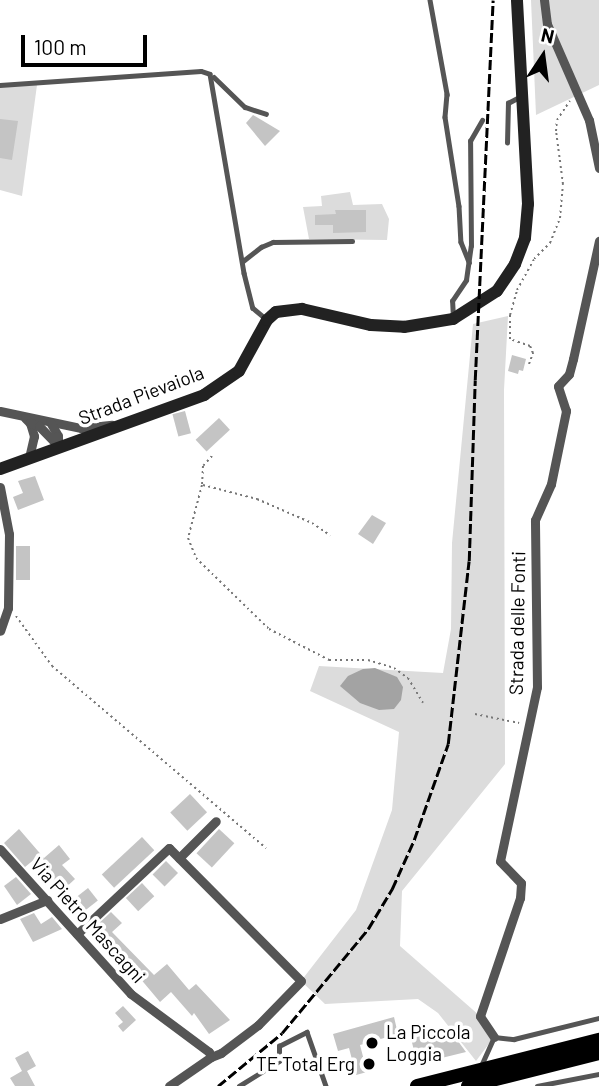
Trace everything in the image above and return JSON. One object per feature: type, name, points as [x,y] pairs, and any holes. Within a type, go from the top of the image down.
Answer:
[{"type":"main road","points":[[417,1086],[599,1040]]},
{"type":"main road","points":[[468,1086],[599,1053]]},
{"type":"street","points":[[267,320],[287,308],[372,325],[404,327],[453,319],[497,291],[515,264],[525,238],[528,204],[517,0]]},
{"type":"street","points":[[544,0],[547,24],[583,105],[599,167]]},
{"type":"street","name":"Strada delle Fonti","points":[[494,1037],[480,1016],[520,898],[521,883],[500,861],[537,687],[535,520],[551,484],[566,411],[558,386],[569,374],[599,241]]},
{"type":"street","name":"Strada Pievaiola","points":[[0,469],[117,424],[204,395],[239,372],[267,320]]},
{"type":"street","points":[[0,411],[39,426],[58,446]]},
{"type":"street","points":[[27,420],[81,428],[117,424]]},
{"type":"street","points":[[27,420],[34,436],[29,458]]},
{"type":"street","points":[[50,422],[58,436],[58,446]]},
{"type":"street","points":[[0,487],[9,534],[8,608],[0,631]]},
{"type":"street","points":[[179,858],[216,821]]},
{"type":"street","points":[[77,934],[169,848],[301,981],[258,1025],[221,1054],[211,1057],[169,1086]]},
{"type":"street","name":"Via Pietro Mascagni","points":[[0,849],[131,994],[209,1052],[211,1057]]},
{"type":"street","points":[[0,919],[47,900]]},
{"type":"lane","points":[[430,0],[447,94],[445,117],[459,206],[461,242],[468,262]]},
{"type":"lane","points":[[0,85],[201,71],[210,74],[245,107],[266,114]]},
{"type":"lane","points":[[210,74],[242,262],[253,308],[267,320]]},
{"type":"lane","points":[[507,143],[508,103],[524,94]]},
{"type":"lane","points":[[453,319],[452,301],[466,280],[471,246],[470,141],[482,120]]},
{"type":"lane","points":[[242,262],[261,247],[274,242],[352,241]]},
{"type":"lane","points":[[480,1070],[494,1037],[514,1039],[599,1018]]},
{"type":"lane","points":[[239,1086],[279,1061],[279,1046],[307,1032],[326,1086]]},
{"type":"lane","points":[[537,1086],[599,1074]]},
{"type":"path","points":[[530,364],[533,353],[530,346],[510,340],[510,315],[517,290],[534,259],[550,243],[560,218],[564,184],[556,131],[557,120],[578,92]]},
{"type":"path","points":[[212,456],[203,466],[202,485],[188,538],[196,558],[269,629],[329,660],[368,660],[394,668],[408,678],[423,703]]},
{"type":"path","points":[[202,485],[257,499],[312,523],[330,535]]},
{"type":"path","points":[[8,608],[20,619],[52,666],[266,848]]},
{"type":"path","points":[[475,714],[528,725]]},
{"type":"shaded area","points":[[531,0],[599,0],[599,85],[536,115]]},
{"type":"shaded area","points":[[0,85],[37,85],[22,196],[0,190]]},
{"type":"shaded area","points":[[350,192],[353,205],[382,204],[389,219],[387,240],[309,239],[303,207],[322,206],[321,196]]},
{"type":"shaded area","points":[[508,316],[504,390],[505,764],[402,891],[400,946],[480,1016],[494,1037],[476,1061],[438,1013],[418,999],[325,1004],[301,981],[356,910],[392,810],[399,732],[310,691],[319,666],[443,673],[451,629],[452,543],[473,324]]},
{"type":"shaded area","points":[[375,668],[397,677],[403,687],[401,700],[394,709],[379,710],[360,703],[340,686],[348,676],[363,669]]},
{"type":"building","points":[[253,115],[280,131],[265,146],[246,123]]},
{"type":"building","points":[[0,119],[18,121],[12,160],[0,158]]},
{"type":"building","points":[[335,210],[366,210],[366,232],[333,233],[333,225],[315,225],[315,215],[336,214]]},
{"type":"building","points":[[512,355],[526,359],[523,371],[519,370],[518,374],[508,371]]},
{"type":"building","points":[[185,411],[191,433],[178,437],[172,414]]},
{"type":"building","points":[[219,418],[230,430],[207,452],[196,440]]},
{"type":"building","points":[[35,476],[44,500],[18,510],[13,497],[23,493],[18,481]]},
{"type":"building","points":[[372,515],[386,523],[373,544],[358,534]]},
{"type":"building","points":[[16,546],[30,546],[30,580],[16,580]]},
{"type":"building","points":[[190,794],[207,812],[187,831],[170,812]]},
{"type":"building","points":[[19,829],[44,858],[59,845],[70,859],[62,865],[75,879],[62,891],[36,858],[25,867],[4,843]]},
{"type":"building","points":[[219,829],[234,843],[212,867],[196,853]]},
{"type":"building","points":[[142,837],[154,850],[114,888],[102,875]]},
{"type":"building","points":[[166,861],[178,873],[165,886],[153,874]]},
{"type":"building","points":[[16,877],[31,894],[17,905],[4,886]]},
{"type":"building","points":[[142,883],[154,896],[138,911],[126,898]]},
{"type":"building","points":[[88,888],[98,901],[83,912],[73,900]]},
{"type":"building","points":[[111,912],[122,923],[112,932],[154,975],[167,964],[189,990],[196,984],[230,1020],[209,1034],[194,1013],[192,1016],[171,992],[160,1002],[139,977],[134,981],[106,950],[114,943],[97,925]]},
{"type":"building","points":[[34,913],[41,924],[52,917],[62,929],[33,942],[20,919]]},
{"type":"building","points":[[123,1006],[136,1020],[123,1032],[118,1026],[123,1022],[115,1013]]},
{"type":"building","points":[[394,1017],[398,1034],[360,1045],[367,1072],[356,1075],[349,1048],[338,1051],[333,1034]]},
{"type":"building","points":[[449,1029],[466,1052],[417,1064],[411,1038]]},
{"type":"building","points":[[28,1051],[36,1066],[27,1071],[35,1086],[15,1086],[10,1078],[22,1071],[15,1058]]},
{"type":"railway","points":[[218,1086],[282,1033],[368,929],[392,889],[414,840],[448,744],[469,561],[493,0]]},
{"type":"place","name":"La Piccola Loggia","points":[[372,1043]]},
{"type":"place","name":"TE Total Erg","points":[[369,1064]]}]
